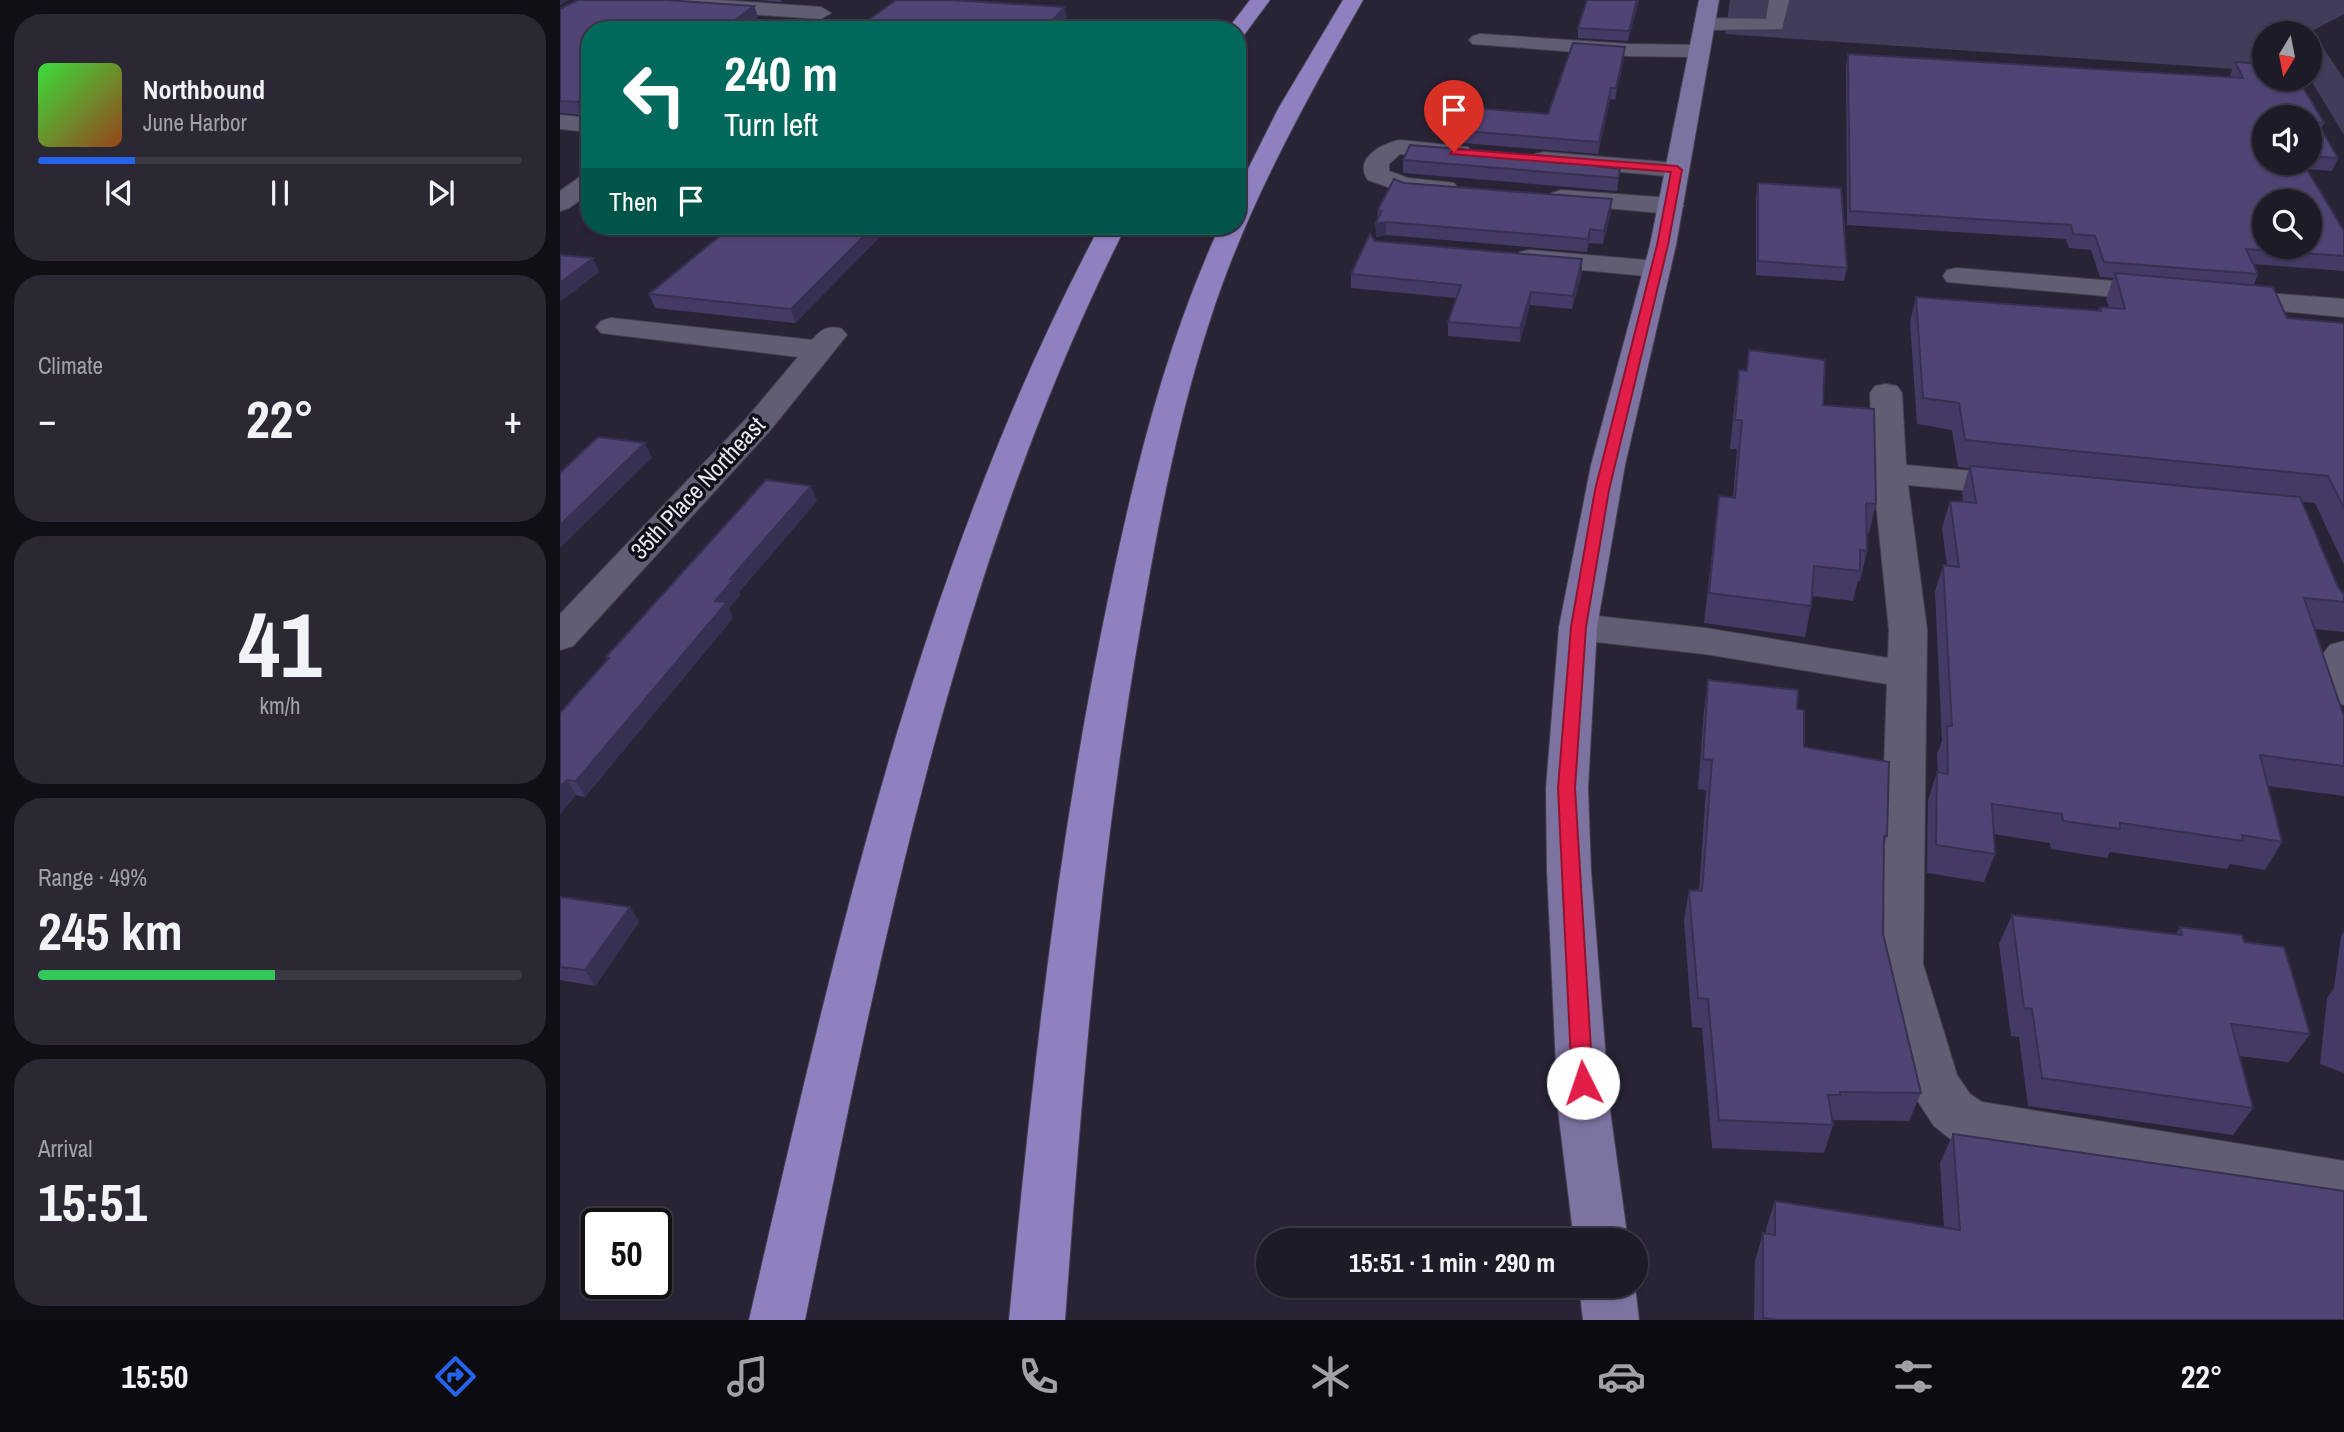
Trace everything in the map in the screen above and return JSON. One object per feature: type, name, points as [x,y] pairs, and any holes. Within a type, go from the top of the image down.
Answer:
[{"type":"highway","points":[[1244,21],[1260,0]]},
{"type":"highway","points":[[1246,199],[1290,109],[1353,0]]},
{"type":"highway","points":[[777,1320],[827,1089],[860,954],[891,833],[942,655],[991,502],[1034,388],[1066,317],[1108,235]]},
{"type":"highway","points":[[1037,1320],[1073,945],[1111,678],[1141,527],[1179,368],[1230,235]]},
{"type":"highway","points":[[1042,1253],[1043,1320]]},
{"type":"main road","points":[[1599,1228],[1584,1110],[1569,871],[1567,788],[1578,627],[1602,490],[1671,206],[1704,25]]},
{"type":"main road","points":[[1608,1298],[1611,1320]]},
{"type":"street","points":[[629,0],[821,13]]},
{"type":"street","points":[[810,21],[839,0]]},
{"type":"street","points":[[1479,40],[1629,50],[1704,25],[1775,25],[1779,0]]},
{"type":"street","points":[[560,122],[581,124]]},
{"type":"street","points":[[1471,191],[1405,185],[1377,175],[1377,162],[1389,150],[1399,147],[1482,154]]},
{"type":"street","points":[[1523,157],[1677,170]]},
{"type":"street","points":[[560,203],[581,188]]},
{"type":"street","points":[[1536,196],[1671,206]]},
{"type":"street","points":[[1506,256],[1657,269]]},
{"type":"street","points":[[1957,276],[2344,308]]},
{"type":"street","name":"35th Place Northeast","points":[[560,637],[757,426],[826,343],[611,327]]},
{"type":"street","points":[[1886,393],[1890,473],[1908,630],[1900,964],[1935,1084],[1952,1110],[1971,1124],[2344,1186]]},
{"type":"street","points":[[1890,473],[2052,488]]},
{"type":"street","points":[[1578,627],[1705,641],[1906,674]]},
{"type":"street","points":[[2344,654],[2334,664],[2344,691]]},
{"type":"shaded area","points":[[1730,0],[2344,0],[2344,14],[2322,26],[2322,21],[2252,21],[2252,70],[1725,34]]},
{"type":"shaded area","points":[[2322,46],[2344,79],[2344,135],[2317,91],[2322,91]]},
{"type":"building","points":[[578,0],[665,0],[754,6],[733,21],[581,21],[581,100],[577,102],[560,101],[560,9]]},
{"type":"building","points":[[896,0],[950,0],[1065,7],[1052,21],[867,21]]},
{"type":"building","points":[[1587,0],[1637,0],[1629,31],[1578,28]]},
{"type":"building","points":[[1573,43],[1625,47],[1616,88],[1611,88],[1599,142],[1450,130],[1462,107],[1548,114]]},
{"type":"building","points":[[1848,54],[2243,78],[2235,62],[2252,63],[2252,91],[2305,91],[2313,105],[2252,105],[2252,175],[2310,175],[2319,189],[2252,189],[2252,249],[2246,249],[2258,274],[2104,262],[2095,236],[2073,234],[2071,225],[1850,211]]},
{"type":"building","points":[[2322,131],[2338,158],[2322,157]]},
{"type":"building","points":[[1410,145],[1595,160],[1594,166],[1620,169],[1618,178],[1403,160]]},
{"type":"building","points":[[1394,179],[1404,183],[1612,199],[1604,231],[1590,229],[1588,239],[1386,222],[1375,224],[1382,211],[1378,210]]},
{"type":"building","points":[[1758,183],[1841,188],[1847,268],[1758,261]]},
{"type":"building","points":[[2322,195],[2344,231],[2344,256],[2322,254]]},
{"type":"building","points":[[1370,234],[1375,241],[1582,259],[1573,296],[1531,292],[1520,328],[1448,322],[1461,285],[1351,274]]},
{"type":"building","points":[[721,235],[865,235],[791,309],[649,294]]},
{"type":"building","points":[[560,255],[593,258],[560,283]]},
{"type":"building","points":[[2115,273],[2273,287],[2287,318],[2344,323],[2344,508],[2328,476],[1965,440],[1959,403],[1923,398],[1916,297],[2101,311],[2100,307],[2125,309]]},
{"type":"building","points":[[1749,350],[1825,360],[1823,405],[1874,409],[1876,504],[1866,503],[1867,551],[1860,550],[1860,571],[1814,566],[1811,606],[1709,593],[1719,496],[1735,498],[1742,420],[1735,420],[1739,370],[1747,371]]},
{"type":"building","points":[[598,437],[645,443],[560,525],[560,473]]},
{"type":"building","points":[[1970,466],[2300,497],[2338,587],[2344,595],[2344,602],[2304,598],[2344,717],[2344,766],[2260,755],[2282,842],[2242,835],[2243,841],[2120,823],[2120,829],[2063,821],[2062,814],[1992,804],[1995,854],[1936,845],[1937,772],[1948,774],[1947,726],[1952,726],[1943,565],[1959,567],[1950,501],[1976,503]]},
{"type":"building","points":[[766,480],[811,486],[730,579],[734,579],[715,601],[727,602],[576,781],[567,780],[560,787],[560,713],[609,658],[606,657]]},
{"type":"building","points":[[1708,680],[1798,690],[1797,709],[1804,710],[1804,747],[1889,762],[1887,836],[1884,836],[1883,934],[1921,1093],[1840,1092],[1840,1095],[1828,1095],[1833,1125],[1719,1120],[1708,999],[1698,998],[1689,890],[1702,891],[1712,760],[1703,759]]},
{"type":"building","points":[[560,897],[630,907],[585,970],[560,967]]},
{"type":"building","points":[[2012,915],[2182,935],[2180,927],[2242,935],[2244,942],[2284,947],[2310,1034],[2231,1024],[2253,1108],[2042,1078],[2032,1009],[2024,1008]]},
{"type":"building","points":[[1953,1134],[2344,1191],[2344,1320],[1763,1318],[1763,1233],[1775,1235],[1775,1201],[1960,1230]]},
{"type":"route","points":[[1454,152],[1677,170],[1663,245],[1602,490],[1578,627],[1567,788],[1573,952],[1583,1083]]}]
